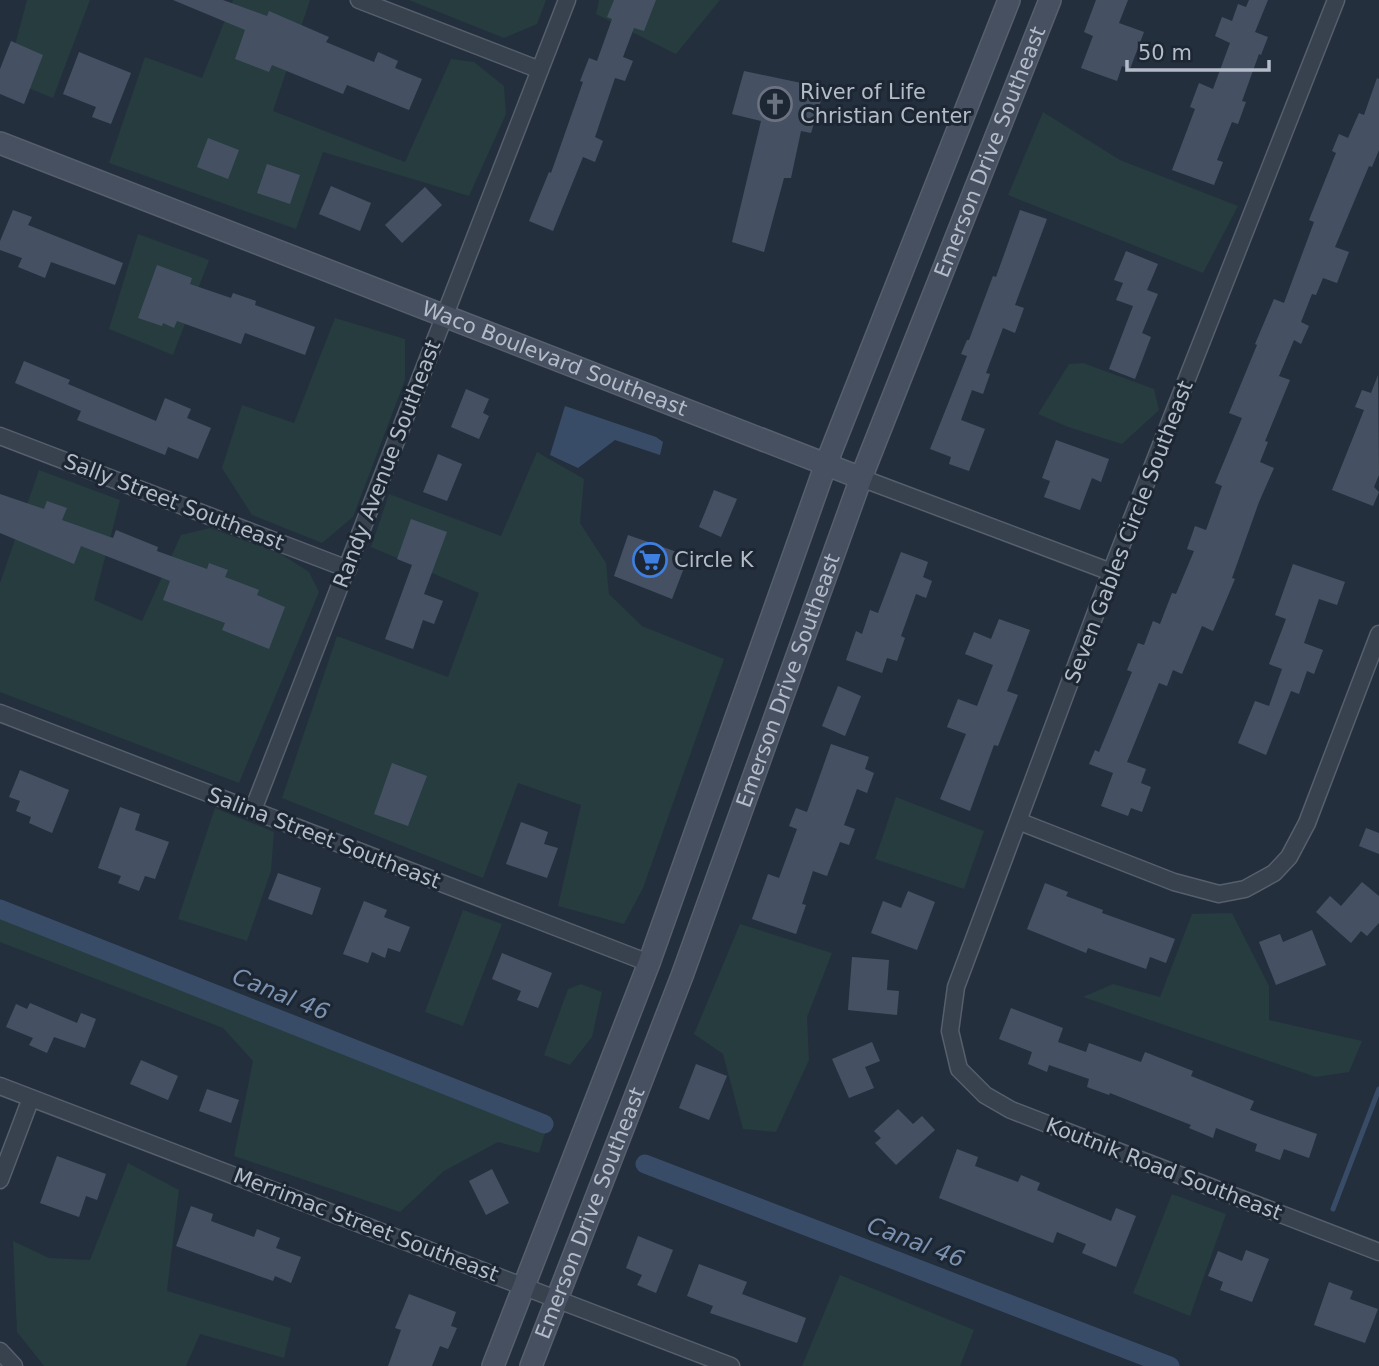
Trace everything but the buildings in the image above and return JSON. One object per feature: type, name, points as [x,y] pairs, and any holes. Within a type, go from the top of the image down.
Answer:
[{"type":"street","points":[[359,0],[540,70]]},
{"type":"street","name":"Randy Avenue Southeast","points":[[253,810],[566,0]]},
{"type":"street","name":"Emerson Drive Southeast","points":[[493,1366],[649,963],[826,464],[1009,0]]},
{"type":"street","name":"Emerson Drive Southeast","points":[[531,1366],[682,976],[861,478],[1050,0]]},
{"type":"street","name":"Seven Gables Circle Southeast","points":[[959,1069],[950,1031],[956,987],[1111,572],[1336,0]]},
{"type":"street","name":"Waco Boulevard Southeast","points":[[0,143],[861,478],[1111,572]]},
{"type":"street","name":"Sally Street Southeast","points":[[0,436],[348,569]]},
{"type":"street","points":[[1018,821],[1174,882],[1220,894],[1245,889],[1274,873],[1289,857],[1307,822],[1379,634]]},
{"type":"street","name":"Salina Street Southeast","points":[[0,713],[649,963]]},
{"type":"street","name":"Koutnik Road Southeast","points":[[959,1069],[985,1095],[1011,1110],[1379,1252]]},
{"type":"street","name":"Merrimac Street Southeast","points":[[0,1086],[731,1366]]},
{"type":"street","points":[[0,1180],[31,1098]]},
{"type":"street","points":[[0,1351],[14,1366]]},
{"type":"green space","points":[[27,0],[90,0],[53,98],[6,79]]},
{"type":"green space","points":[[233,0],[310,0],[273,111],[405,162],[451,59],[474,62],[504,86],[506,114],[469,196],[323,152],[296,229],[109,163],[145,57],[202,78]]},
{"type":"green space","points":[[409,0],[546,0],[537,24],[504,38]]},
{"type":"green space","points":[[599,0],[720,0],[676,54],[596,14]]},
{"type":"green space","points":[[1043,112],[1120,160],[1238,206],[1203,273],[1008,195]]},
{"type":"green space","points":[[138,234],[209,260],[173,355],[109,329]]},
{"type":"green space","points":[[335,318],[405,339],[405,380],[353,517],[322,543],[252,515],[222,468],[242,405],[294,423]]},
{"type":"green space","points":[[1083,363],[1154,389],[1159,410],[1122,444],[1068,427],[1038,414],[1069,364]]},
{"type":"green space","points":[[537,452],[584,479],[580,523],[606,563],[609,594],[642,626],[724,659],[643,888],[624,924],[558,906],[581,805],[518,783],[483,878],[282,798],[337,636],[448,677],[479,593],[371,547],[389,494],[501,536]]},
{"type":"green space","points":[[39,470],[120,500],[94,600],[142,621],[181,535],[210,528],[281,554],[309,572],[319,592],[239,783],[0,692],[0,583]]},
{"type":"green space","points":[[896,797],[984,831],[964,889],[875,859]]},
{"type":"green space","points":[[215,808],[274,832],[271,871],[247,941],[178,919]]},
{"type":"green space","points":[[463,910],[502,924],[463,1026],[425,1012]]},
{"type":"green space","points":[[1232,913],[1269,986],[1269,1020],[1362,1041],[1349,1072],[1316,1077],[1083,997],[1113,984],[1160,997],[1192,914]]},
{"type":"green space","points":[[0,917],[545,1133],[539,1153],[498,1142],[444,1171],[400,1212],[234,1156],[253,1061],[223,1028],[0,942]]},
{"type":"green space","points":[[740,924],[832,953],[807,1017],[809,1060],[776,1132],[743,1129],[723,1054],[694,1034]]},
{"type":"green space","points":[[581,984],[602,992],[592,1037],[570,1065],[544,1055],[568,989]]},
{"type":"green space","points":[[128,1163],[179,1190],[167,1291],[291,1328],[284,1358],[200,1334],[186,1366],[44,1366],[17,1332],[13,1241],[49,1258],[90,1260]]},
{"type":"green space","points":[[1172,1194],[1226,1214],[1190,1316],[1133,1293]]},
{"type":"green space","points":[[840,1275],[974,1330],[960,1366],[802,1366]]},
{"type":"water","points":[[565,406],[656,437],[663,442],[660,455],[615,440],[578,468],[550,455]]},
{"type":"waterway","name":"Canal 46","points":[[0,909],[544,1124]]},
{"type":"waterway","points":[[1333,1209],[1379,1089]]},
{"type":"waterway","name":"Canal 46","points":[[645,1164],[1170,1366]]},
{"type":"place","name":"River of Life Christian Center","points":[[775,104]]},
{"type":"place","name":"Circle K","points":[[650,560]]}]
